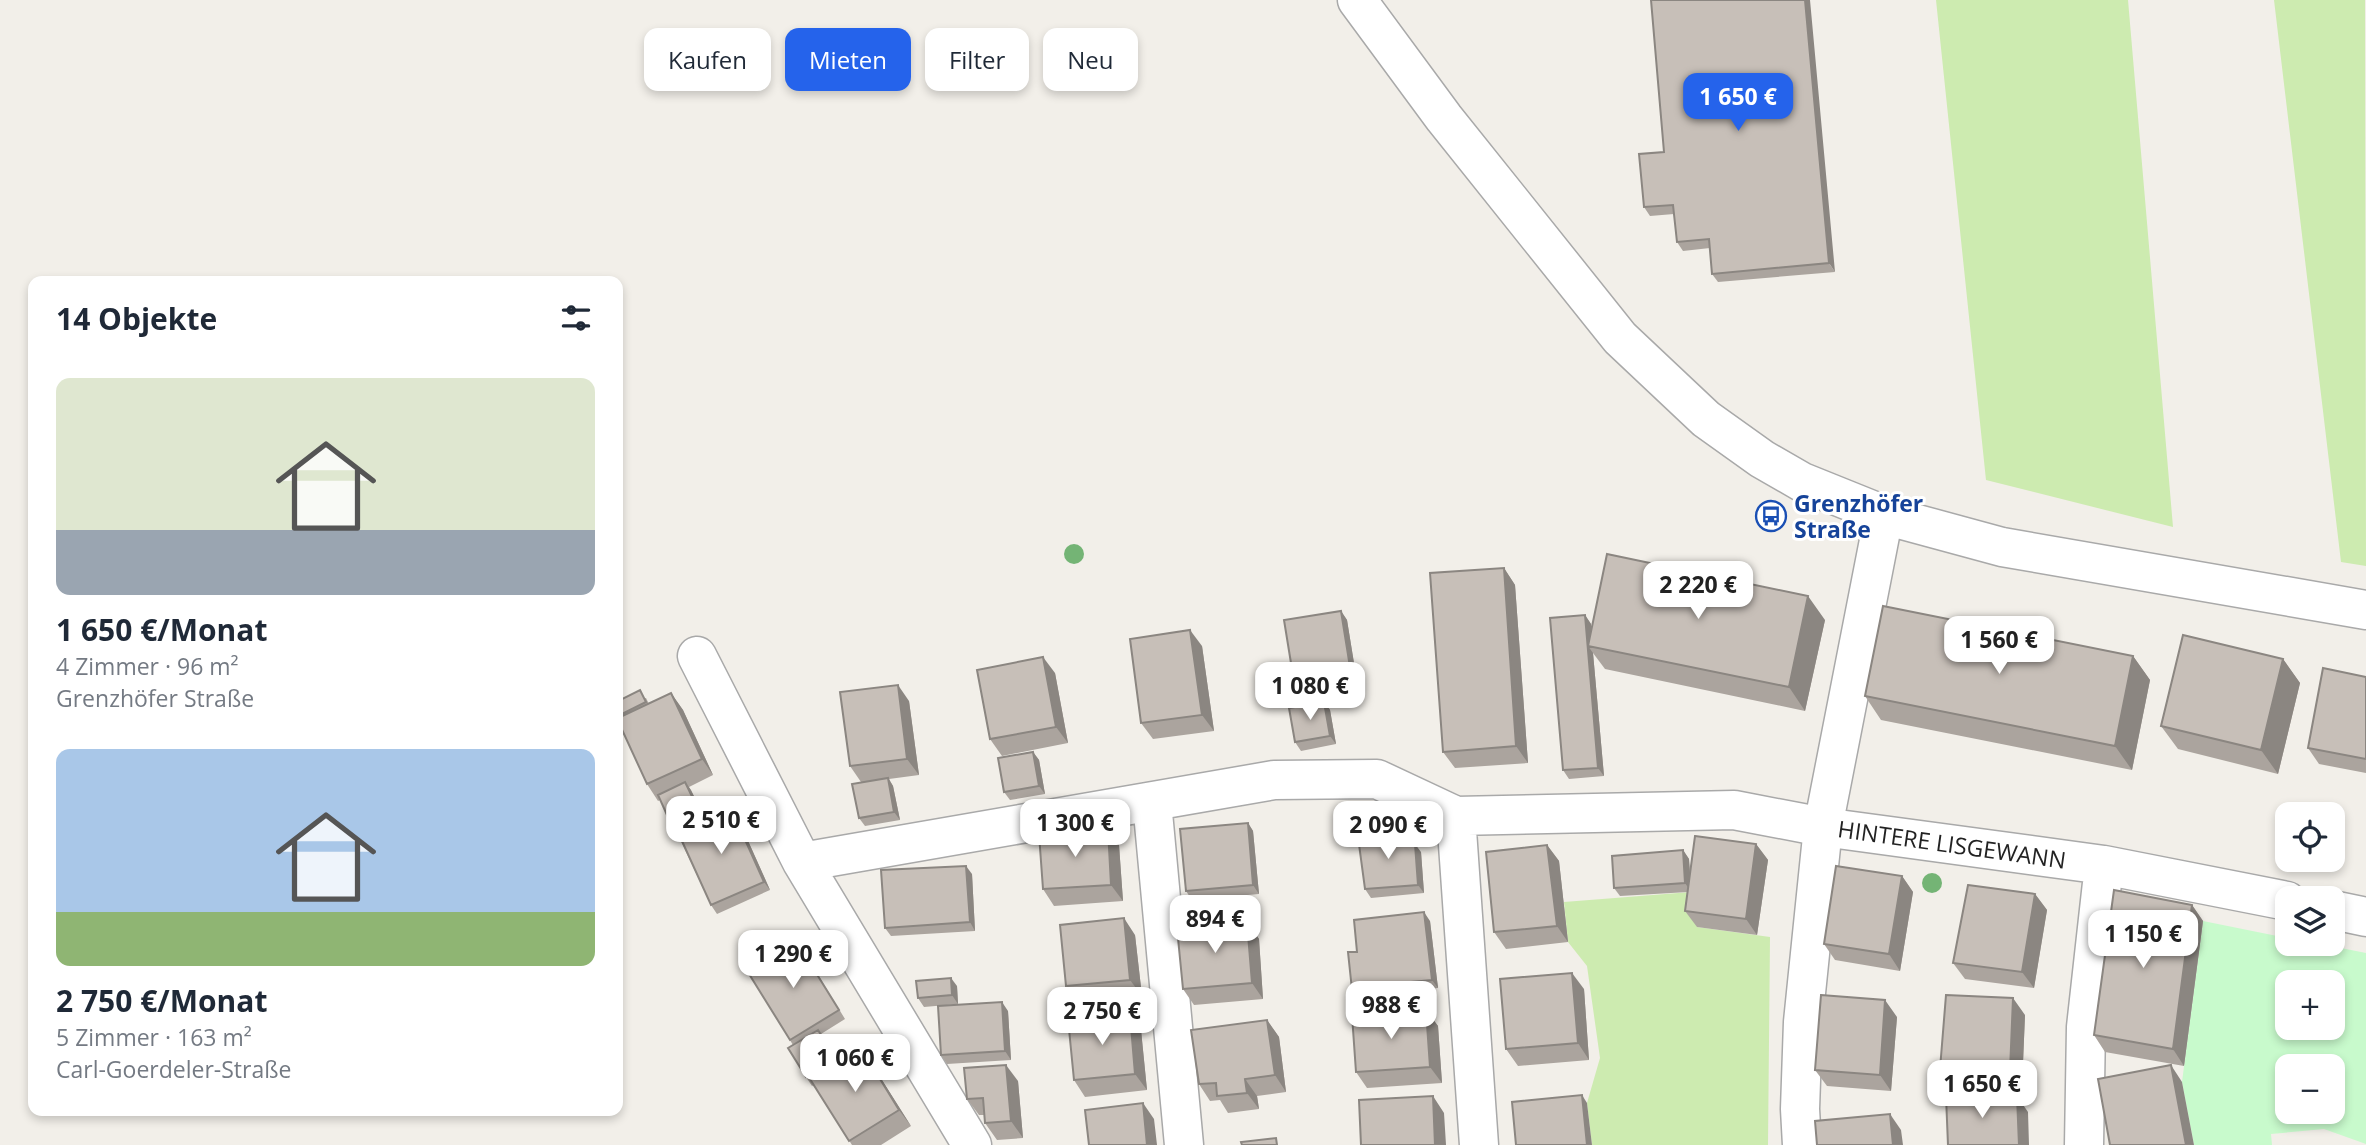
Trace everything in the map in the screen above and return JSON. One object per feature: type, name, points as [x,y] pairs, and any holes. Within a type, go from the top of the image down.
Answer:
[{"type":"street","points":[[1357,0],[1444,118],[1620,338],[1706,419],[1762,459],[1802,482],[1884,515],[2002,547],[2366,610]]},
{"type":"street","points":[[1802,1145],[1800,1109],[1803,1022],[1823,827],[1884,515]]},
{"type":"street","points":[[697,656],[802,862],[972,1145]]},
{"type":"street","points":[[802,862],[1274,780],[1377,779],[1456,816],[1479,1145]]},
{"type":"street","points":[[1152,802],[1184,1145]]},
{"type":"street","name":"HINTERE LISGEWANN","points":[[1456,816],[1734,810],[1823,827],[2104,865],[2275,899]]},
{"type":"street","points":[[2084,1145],[2085,1027],[2104,865]]},
{"type":"street","points":[[2345,913],[2366,917]]},
{"type":"green space","points":[[1936,0],[2128,0],[2173,527],[1986,480]]},
{"type":"green space","points":[[2274,0],[2365,0],[2366,566],[2341,562]]},
{"type":"green space","points":[[1691,892],[1697,927],[1770,937],[1768,1145],[1592,1145],[1587,1103],[1600,1058],[1587,966],[1568,942],[1564,902]]},
{"type":"green space","points":[[2203,921],[2275,936],[2275,956],[2345,956],[2345,949],[2366,953],[2366,1144],[2324,1129],[2271,1134],[2272,1145],[2194,1145],[2182,1082]]},
{"type":"building","points":[[1651,0],[1805,0],[1829,263],[1712,274],[1709,239],[1677,242],[1673,205],[1644,207],[1639,154],[1664,152]]},
{"type":"building","points":[[1607,554],[1808,596],[1789,687],[1588,646]]},
{"type":"building","points":[[1504,568],[1516,746],[1443,752],[1430,573]]},
{"type":"building","points":[[1883,606],[2133,656],[2115,746],[1865,696]]},
{"type":"building","points":[[1341,611],[1354,692],[1297,700],[1284,620]]},
{"type":"building","points":[[1585,615],[1598,768],[1563,770],[1550,618]]},
{"type":"building","points":[[1190,630],[1202,715],[1141,723],[1130,639]]},
{"type":"building","points":[[2183,635],[2283,659],[2261,750],[2161,726]]},
{"type":"building","points":[[1043,657],[1056,727],[990,739],[977,670]]},
{"type":"building","points":[[2323,668],[2366,677],[2366,759],[2308,748]]},
{"type":"building","points":[[898,685],[907,759],[850,766],[840,692]]},
{"type":"building","points":[[640,690],[646,702],[623,714],[623,698]]},
{"type":"building","points":[[671,693],[702,759],[647,784],[623,732],[623,716]]},
{"type":"building","points":[[1324,702],[1330,736],[1295,742],[1289,708]]},
{"type":"building","points":[[1033,752],[1039,786],[1004,792],[998,758]]},
{"type":"building","points":[[888,778],[894,812],[859,818],[852,784]]},
{"type":"building","points":[[685,782],[699,811],[671,824],[658,795]]},
{"type":"building","points":[[730,806],[764,882],[711,905],[677,830]]},
{"type":"building","points":[[1248,823],[1253,885],[1186,891],[1180,829]]},
{"type":"building","points":[[1108,829],[1111,885],[1043,889],[1039,834]]},
{"type":"building","points":[[1400,833],[1415,844],[1418,885],[1365,889],[1358,837]]},
{"type":"building","points":[[1695,836],[1756,844],[1746,919],[1685,911]]},
{"type":"building","points":[[1547,845],[1557,926],[1494,932],[1486,852]]},
{"type":"building","points":[[1683,850],[1685,883],[1614,888],[1612,856]]},
{"type":"building","points":[[966,866],[970,922],[885,928],[881,870]]},
{"type":"building","points":[[1836,866],[1902,876],[1889,954],[1824,944]]},
{"type":"building","points":[[1968,885],[2035,894],[2022,972],[1953,963]]},
{"type":"building","points":[[2114,890],[2192,905],[2173,1049],[2094,1035]]},
{"type":"building","points":[[1424,912],[1432,980],[1412,982],[1413,995],[1379,999],[1378,987],[1352,990],[1348,952],[1357,952],[1354,920]]},
{"type":"building","points":[[1124,918],[1130,980],[1066,986],[1060,925]]},
{"type":"building","points":[[1247,922],[1252,983],[1183,989],[1177,928]]},
{"type":"building","points":[[795,939],[839,1010],[790,1040],[746,969]]},
{"type":"building","points":[[1572,973],[1578,1043],[1506,1049],[1500,979]]},
{"type":"building","points":[[951,978],[952,995],[918,998],[916,981]]},
{"type":"building","points":[[1821,995],[1885,1000],[1880,1075],[1815,1070]]},
{"type":"building","points":[[1946,995],[2013,998],[2010,1071],[1940,1069]]},
{"type":"building","points":[[1002,1002],[1005,1051],[941,1055],[938,1006]]},
{"type":"building","points":[[1426,1010],[1430,1067],[1356,1072],[1352,1015]]},
{"type":"building","points":[[1130,1014],[1135,1074],[1074,1080],[1068,1019]]},
{"type":"building","points":[[1267,1020],[1275,1075],[1245,1079],[1247,1093],[1217,1096],[1216,1083],[1199,1084],[1191,1030]]},
{"type":"building","points":[[818,1030],[836,1059],[806,1077],[788,1048]]},
{"type":"building","points":[[861,1048],[899,1110],[849,1141],[810,1079]]},
{"type":"building","points":[[1006,1065],[1011,1121],[985,1123],[983,1098],[967,1099],[964,1068]]},
{"type":"building","points":[[2171,1065],[2186,1145],[2110,1145],[2098,1079]]},
{"type":"building","points":[[1582,1095],[1587,1145],[1516,1145],[1512,1102]]},
{"type":"building","points":[[1433,1096],[1435,1145],[1361,1145],[1359,1100]]},
{"type":"building","points":[[1946,1096],[2017,1096],[2019,1145],[1948,1145]]},
{"type":"building","points":[[1143,1103],[1147,1145],[1089,1145],[1085,1110]]},
{"type":"building","points":[[1890,1114],[1893,1145],[1817,1145],[1815,1121]]},
{"type":"building","points":[[1276,1138],[1277,1145],[1242,1145],[1241,1142]]},
{"type":"place","name":"Grenzhöfer Straße","points":[[1771,516]]}]
